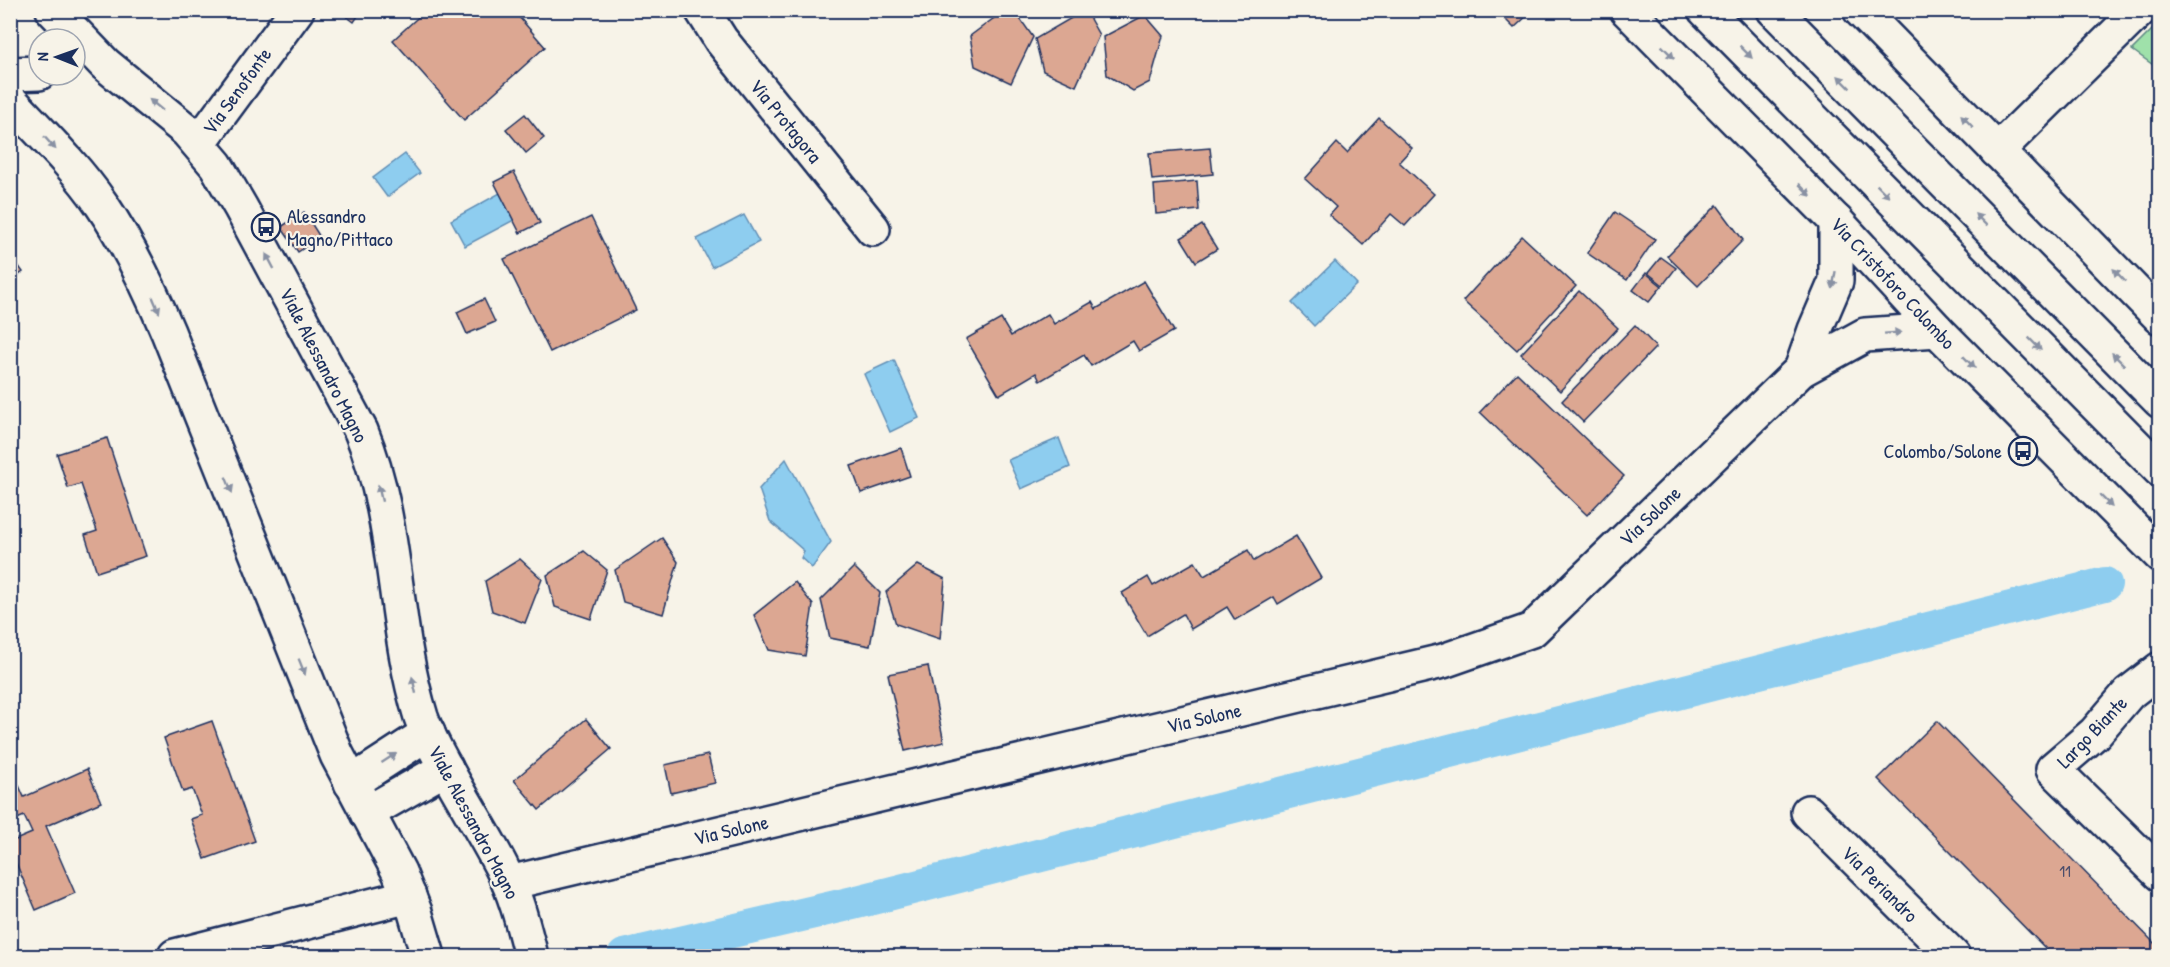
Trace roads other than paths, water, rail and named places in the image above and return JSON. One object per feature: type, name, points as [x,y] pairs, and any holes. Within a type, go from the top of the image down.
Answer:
[{"type":"street","name":"Viale Alessandro Magno","points":[[53,10],[90,67],[173,119],[199,143],[216,165],[365,442],[384,510],[409,666],[419,710],[428,733],[514,896],[531,957]]},
{"type":"street","name":"Via Senofonte","points":[[199,143],[297,10]]},
{"type":"street","name":"Via Protagora","points":[[702,10],[721,40],[873,229]]},
{"type":"street","name":"Via Cristoforo Colombo","points":[[1626,10],[1836,222],[1937,330],[2160,555]]},
{"type":"street","points":[[1705,10],[2160,470]]},
{"type":"street","points":[[1774,10],[2160,400]]},
{"type":"street","points":[[1860,10],[2160,317]]},
{"type":"street","points":[[1997,151],[2140,10]]},
{"type":"street","points":[[10,74],[27,73]]},
{"type":"street","points":[[10,100],[91,191],[123,238],[139,267],[168,332],[337,755],[399,872],[414,909],[428,957]]},
{"type":"street","points":[[1801,370],[1836,281],[1836,222]]},
{"type":"street","points":[[1801,370],[1864,335],[1937,330]]},
{"type":"street","name":"Via Solone","points":[[514,896],[1443,661],[1532,630],[1801,370]]},
{"type":"street","name":"Largo Biante","points":[[2160,669],[2129,693],[2095,733],[2053,769],[2160,874]]},
{"type":"street","points":[[351,783],[428,733]]},
{"type":"street","points":[[367,813],[446,768]]},
{"type":"street","name":"Via Periandro","points":[[1808,812],[1953,957]]},
{"type":"street","points":[[176,957],[414,909]]},
{"type":"water","points":[[405,154],[420,173],[387,197],[373,178]]},
{"type":"water","points":[[500,193],[514,220],[465,246],[451,220]]},
{"type":"water","points":[[744,215],[759,242],[712,267],[697,239]]},
{"type":"water","points":[[1335,261],[1357,284],[1314,326],[1292,303]]},
{"type":"water","points":[[894,360],[919,418],[890,432],[864,374]]},
{"type":"water","points":[[1059,438],[1070,467],[1021,489],[1008,460]]},
{"type":"water","points":[[786,459],[831,542],[812,568],[801,558],[804,551],[770,521],[759,489]]},
{"type":"waterway","points":[[624,956],[853,903],[2105,584]]},
{"type":"place","name":"Alessandro Magno/Pittaco","points":[[266,227]]},
{"type":"place","name":"Colombo/Solone","points":[[2023,451]]}]
